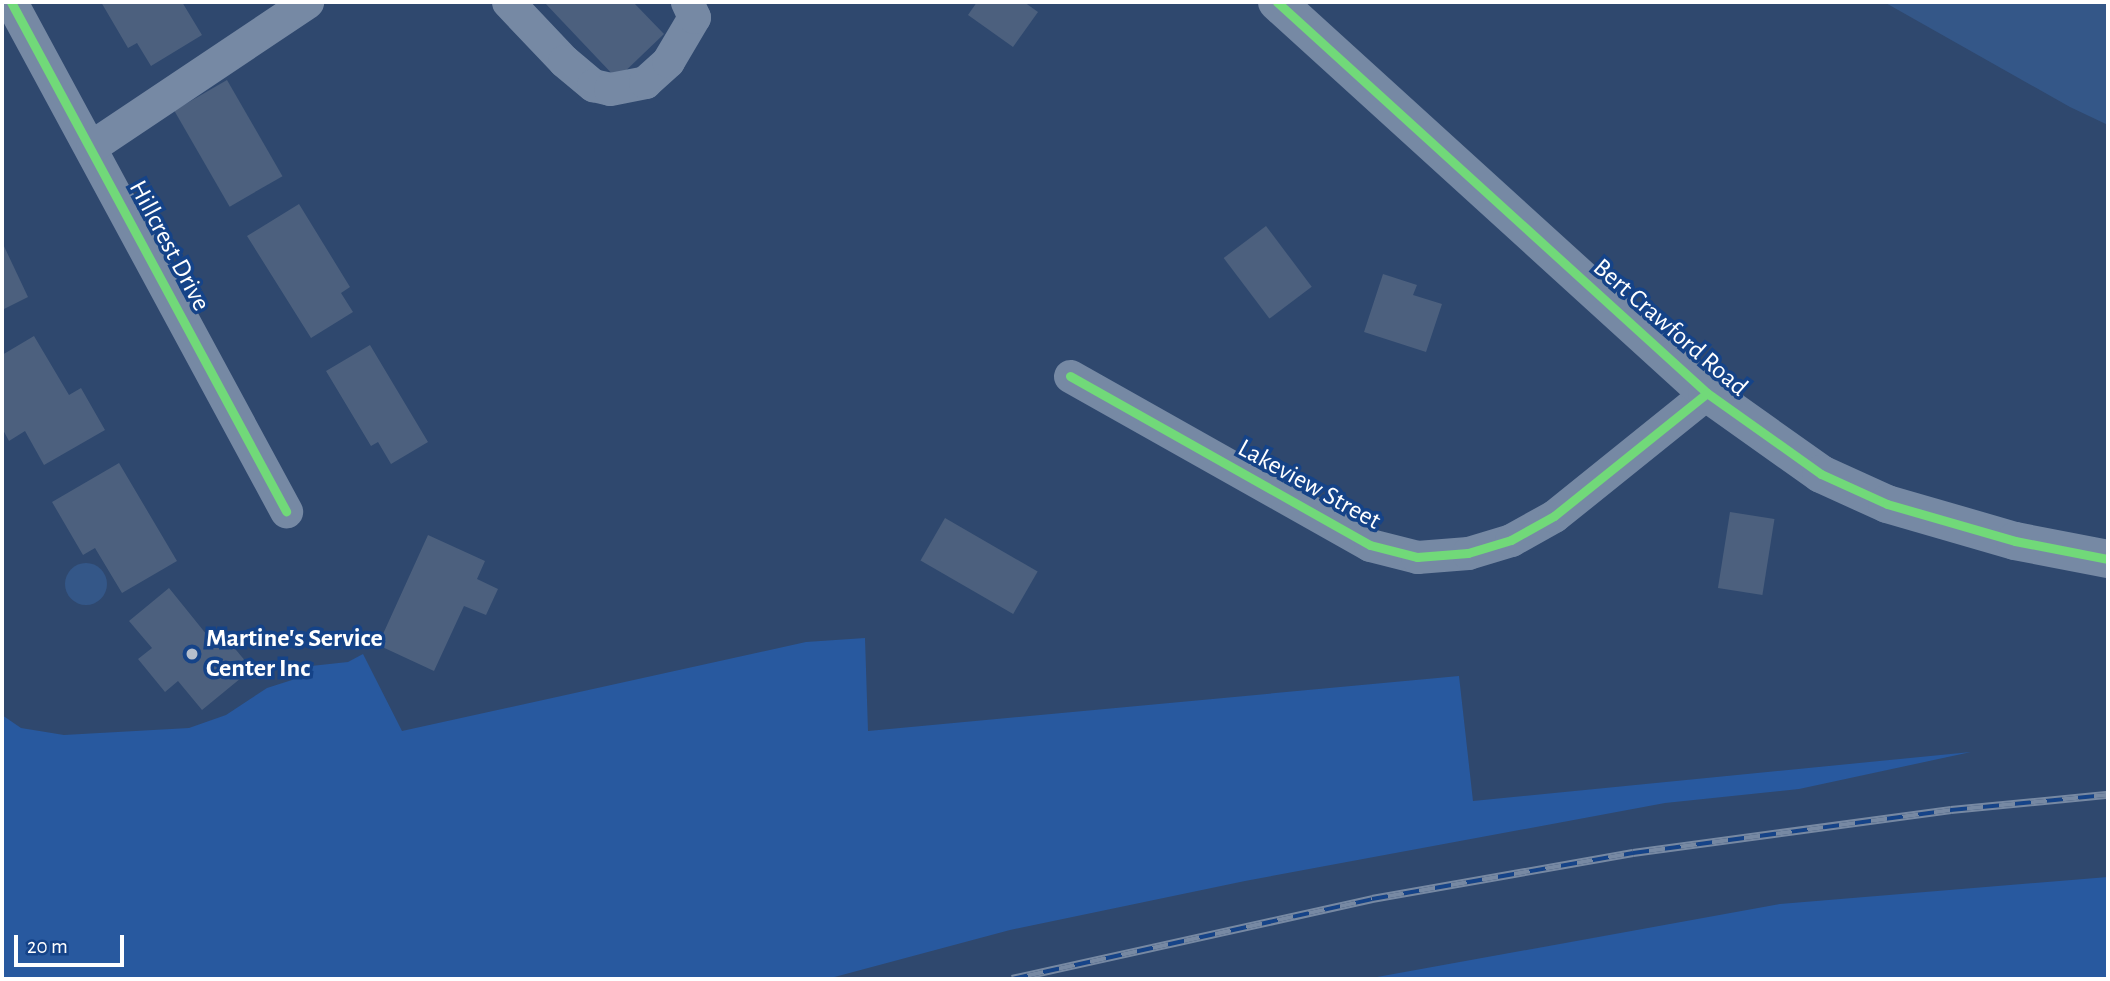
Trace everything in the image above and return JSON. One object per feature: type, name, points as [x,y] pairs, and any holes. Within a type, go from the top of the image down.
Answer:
[{"type":"street","name":"Hillcrest Drive","points":[[11,2],[92,146],[286,512]]},
{"type":"street","points":[[92,146],[307,2]]},
{"type":"street","points":[[508,2],[564,61],[593,85],[610,89],[645,82],[668,61],[694,17],[687,2]]},
{"type":"street","name":"Bert Crawford Road","points":[[1277,2],[1707,393],[1821,474],[1887,505],[2015,541],[2108,559]]},
{"type":"street","name":"Lakeview Street","points":[[1070,376],[1370,545],[1417,557],[1468,553],[1511,540],[1554,516],[1707,393]]},
{"type":"shaded area","points":[[1884,2],[2108,2],[2108,125],[2070,107]]},
{"type":"shaded area","points":[[86,563],[101,569],[107,584],[101,599],[86,605],[71,599],[65,584],[71,569]]},
{"type":"shaded area","points":[[865,638],[868,731],[1459,676],[1473,801],[1971,752],[1799,789],[1665,803],[1245,881],[1010,930],[827,979],[2,979],[2,715],[21,728],[64,735],[189,728],[226,715],[267,688],[292,680],[311,666],[348,662],[363,654],[402,731],[806,642]]},
{"type":"shaded area","points":[[2108,877],[2108,979],[1366,979],[1780,904]]},
{"type":"building","points":[[101,2],[182,2],[202,35],[151,66],[137,43],[128,48]]},
{"type":"building","points":[[544,2],[633,2],[664,34],[617,79]]},
{"type":"building","points":[[977,2],[1024,2],[1038,12],[1013,47],[968,15]]},
{"type":"building","points":[[227,80],[282,176],[230,207],[174,111]]},
{"type":"building","points":[[299,204],[350,287],[341,293],[353,312],[311,338],[247,236]]},
{"type":"building","points":[[1266,226],[1312,287],[1269,319],[1224,258]]},
{"type":"building","points":[[2,242],[28,297],[2,310]]},
{"type":"building","points":[[1383,274],[1417,285],[1413,295],[1442,304],[1426,352],[1364,332]]},
{"type":"building","points":[[34,336],[69,395],[81,388],[105,430],[44,465],[25,431],[9,441],[2,428],[2,355]]},
{"type":"building","points":[[370,345],[428,442],[391,464],[378,442],[371,446],[326,371]]},
{"type":"building","points":[[119,463],[177,561],[122,593],[95,548],[83,555],[52,502]]},
{"type":"building","points":[[1730,512],[1774,519],[1762,595],[1718,588]]},
{"type":"building","points":[[945,518],[1038,572],[1013,614],[920,560]]},
{"type":"building","points":[[428,535],[485,561],[477,579],[498,589],[486,615],[464,606],[434,671],[378,645]]},
{"type":"building","name":"Martine's Service Center Inc","points":[[169,588],[211,640],[221,632],[252,669],[202,710],[178,681],[165,692],[138,659],[152,648],[129,621]]},
{"type":"railway","points":[[1012,979],[1372,899],[1633,853],[1951,810],[2108,795]]},
{"type":"cycle path","points":[[11,2],[286,511]]},
{"type":"cycle path","points":[[1277,2],[1707,393],[1821,474],[1887,504],[2015,541],[2108,559]]},
{"type":"cycle path","points":[[1070,376],[1370,545],[1417,557],[1468,553],[1511,540],[1554,516],[1707,393]]},
{"type":"place","name":"Martine's Service Center Inc","points":[[192,654]]}]
